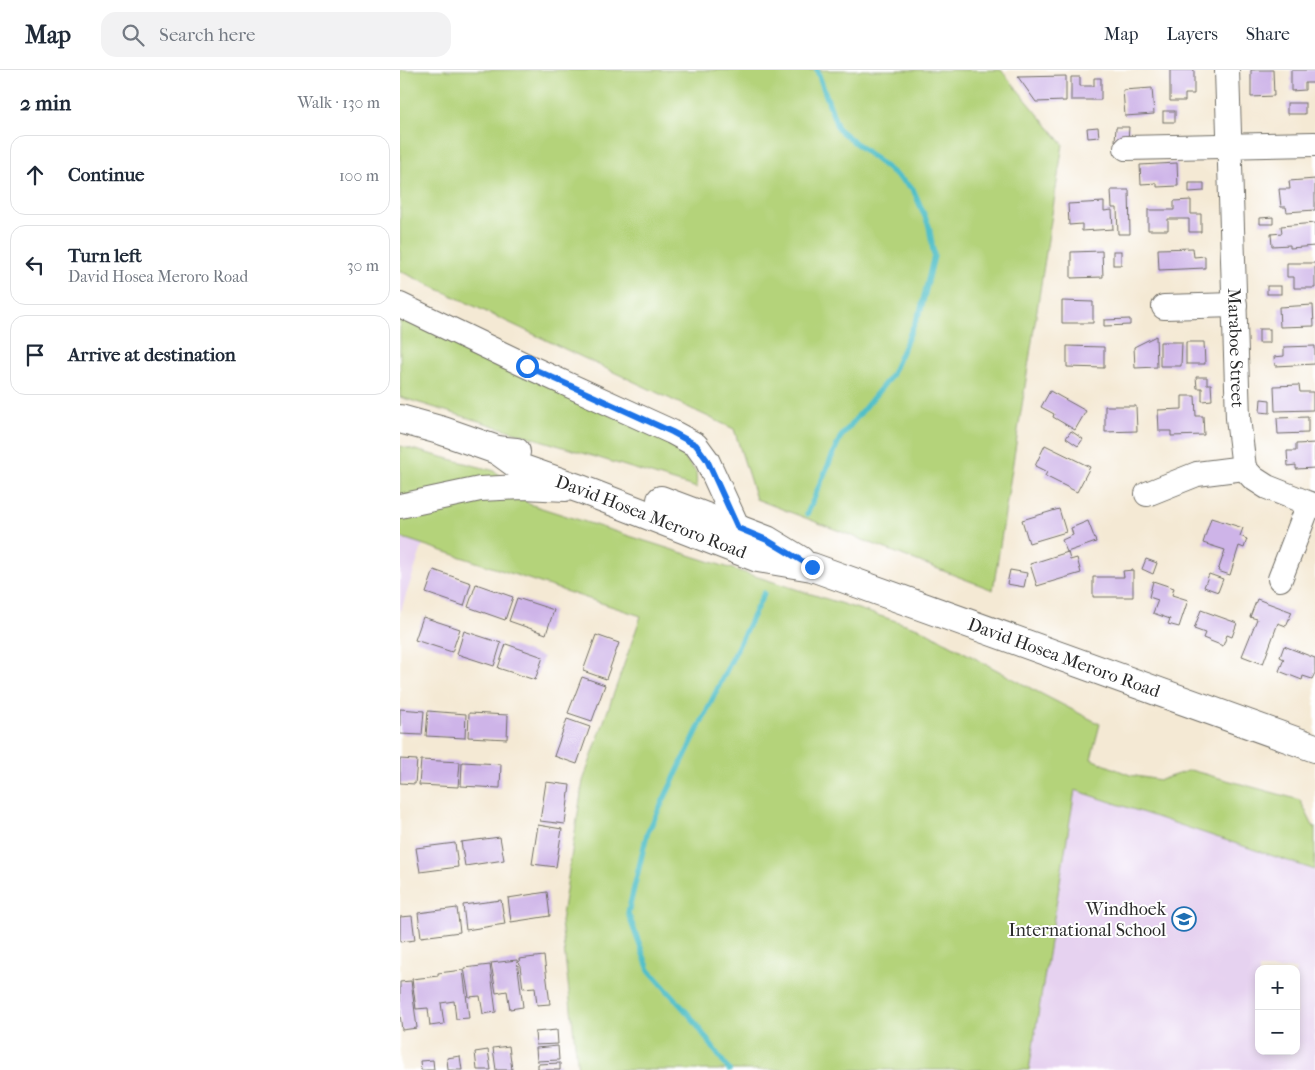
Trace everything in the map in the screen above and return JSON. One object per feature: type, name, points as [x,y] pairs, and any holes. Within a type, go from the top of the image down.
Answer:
[{"type":"main road","name":"David Hosea Meroro Road","points":[[400,419],[443,431],[497,450],[530,454],[738,528],[767,540],[812,567]]},
{"type":"main road","name":"David Hosea Meroro Road","points":[[497,450],[523,469],[583,490],[758,558],[812,567],[1315,748]]},
{"type":"street","name":"Maraboe Street","points":[[1228,70],[1238,418],[1244,468]]},
{"type":"street","points":[[1126,148],[1315,144]]},
{"type":"street","points":[[400,305],[696,445],[707,460],[738,528]]},
{"type":"street","points":[[1164,307],[1236,305]]},
{"type":"street","points":[[1148,494],[1197,474],[1244,468],[1253,478],[1267,487],[1312,505],[1280,579]]},
{"type":"street","points":[[400,506],[480,489],[523,487],[583,490]]},
{"type":"shaded area","points":[[400,537],[423,544],[400,613]]},
{"type":"shaded area","name":"Windhoek International School","points":[[1075,790],[1315,870],[1315,1070],[1029,1070]]},
{"type":"green space","points":[[400,70],[1001,70],[1063,144],[993,590],[756,499],[734,429],[400,271]]},
{"type":"green space","points":[[400,318],[673,444],[696,472],[697,488],[400,397]]},
{"type":"green space","points":[[400,446],[495,471],[529,504],[921,629],[1100,724],[1091,759],[1130,775],[1160,780],[1190,770],[1300,800],[1313,826],[1315,826],[1315,870],[1075,790],[1029,1070],[578,1070],[561,922],[583,781],[641,616],[400,537]]},
{"type":"building","points":[[1170,70],[1194,70],[1194,94],[1185,94],[1185,101],[1170,101]]},
{"type":"building","points":[[1251,70],[1273,70],[1274,96],[1251,97]]},
{"type":"building","points":[[1291,70],[1315,70],[1315,83],[1305,83],[1305,90],[1291,91]]},
{"type":"building","points":[[1066,76],[1066,101],[1036,102],[1018,77]]},
{"type":"building","points":[[1071,77],[1080,77],[1080,86],[1094,86],[1094,78],[1101,78],[1101,100],[1071,100]]},
{"type":"building","points":[[1152,88],[1154,114],[1125,116],[1123,90]]},
{"type":"building","points":[[1287,103],[1305,103],[1305,114],[1287,114]]},
{"type":"building","points":[[1163,111],[1175,111],[1175,122],[1163,122]]},
{"type":"building","points":[[1098,127],[1099,137],[1088,138],[1087,128]]},
{"type":"building","points":[[1116,127],[1129,127],[1128,141],[1115,141]]},
{"type":"building","points":[[1177,163],[1178,186],[1157,187],[1157,183],[1141,184],[1140,165]]},
{"type":"building","points":[[1315,179],[1315,210],[1287,212],[1286,207],[1281,207],[1279,189],[1290,189],[1289,181]]},
{"type":"building","points":[[1189,183],[1204,183],[1204,191],[1189,192]]},
{"type":"building","points":[[1111,190],[1129,190],[1130,234],[1118,234],[1117,208],[1112,208]]},
{"type":"building","points":[[1191,200],[1191,214],[1201,214],[1201,232],[1189,232],[1189,219],[1168,219],[1168,230],[1148,230],[1148,210],[1174,210],[1174,201]]},
{"type":"building","points":[[1104,202],[1104,211],[1112,210],[1113,229],[1082,231],[1082,224],[1069,225],[1068,204]]},
{"type":"building","points":[[1273,217],[1273,224],[1260,224],[1260,218]]},
{"type":"building","points":[[1315,223],[1315,246],[1290,248],[1290,245],[1272,246],[1271,234],[1282,233],[1281,226]]},
{"type":"building","points":[[1193,248],[1194,257],[1205,256],[1205,268],[1159,270],[1158,249]]},
{"type":"building","points":[[1102,251],[1103,277],[1071,278],[1071,252]]},
{"type":"building","points":[[1113,251],[1121,251],[1121,265],[1113,265]]},
{"type":"building","points":[[1287,263],[1315,263],[1315,288],[1294,288],[1294,277],[1287,277]]},
{"type":"building","points":[[1267,286],[1281,286],[1281,294],[1267,294]]},
{"type":"building","points":[[1062,301],[1093,302],[1093,323],[1062,323]]},
{"type":"building","points":[[1313,305],[1314,326],[1280,327],[1279,307]]},
{"type":"building","points":[[1130,319],[1130,325],[1104,326],[1104,320]]},
{"type":"building","points":[[1259,329],[1270,329],[1270,343],[1259,343]]},
{"type":"building","points":[[1156,336],[1157,367],[1135,368],[1134,347]]},
{"type":"building","points":[[1160,342],[1182,342],[1181,366],[1160,366]]},
{"type":"building","points":[[1186,342],[1204,342],[1205,364],[1186,364]]},
{"type":"building","points":[[1067,346],[1104,347],[1104,368],[1067,367]]},
{"type":"building","points":[[1315,346],[1315,364],[1275,366],[1274,357],[1284,356],[1284,347]]},
{"type":"building","points":[[1196,377],[1207,377],[1207,384],[1211,384],[1212,400],[1202,401],[1202,388],[1197,388]]},
{"type":"building","points":[[1299,385],[1300,392],[1313,392],[1313,410],[1275,411],[1274,386]]},
{"type":"building","points":[[1050,391],[1086,411],[1075,430],[1053,417],[1054,414],[1041,407]]},
{"type":"building","points":[[1182,396],[1195,396],[1196,416],[1203,416],[1204,435],[1171,436],[1171,431],[1159,431],[1158,410],[1182,409]]},
{"type":"building","points":[[1261,399],[1270,400],[1270,413],[1260,412]]},
{"type":"building","points":[[1105,406],[1136,406],[1137,431],[1105,432]]},
{"type":"building","points":[[1308,417],[1308,433],[1278,434],[1277,418]]},
{"type":"building","points":[[1071,431],[1083,439],[1078,446],[1066,438]]},
{"type":"building","points":[[1315,443],[1315,468],[1296,469],[1296,465],[1288,466],[1287,451],[1296,451],[1296,444]]},
{"type":"building","points":[[1045,445],[1090,467],[1077,492],[1045,476],[1047,472],[1035,466]]},
{"type":"building","points":[[1059,509],[1066,532],[1029,543],[1022,520]]},
{"type":"building","points":[[1211,518],[1243,528],[1240,536],[1247,539],[1244,548],[1239,546],[1230,575],[1218,571],[1225,550],[1203,543]]},
{"type":"building","points":[[1088,521],[1096,542],[1067,552],[1062,540],[1073,535],[1071,528]]},
{"type":"building","points":[[1068,552],[1070,560],[1077,558],[1081,573],[1037,586],[1030,564]]},
{"type":"building","points":[[1146,559],[1157,563],[1153,574],[1142,569]]},
{"type":"building","points":[[434,570],[471,583],[464,606],[426,593]]},
{"type":"building","points":[[1010,570],[1027,573],[1024,587],[1007,584]]},
{"type":"building","points":[[1133,570],[1133,597],[1093,597],[1093,577],[1124,577],[1123,571]]},
{"type":"building","points":[[1209,574],[1223,579],[1218,592],[1204,587]]},
{"type":"building","points":[[1153,581],[1174,588],[1172,595],[1188,600],[1179,627],[1168,624],[1170,619],[1153,613],[1158,600],[1149,597]]},
{"type":"building","points":[[476,584],[513,597],[505,620],[468,607]]},
{"type":"building","points":[[517,598],[554,610],[546,634],[509,621]]},
{"type":"building","points":[[1257,599],[1292,612],[1286,626],[1278,623],[1263,664],[1242,656],[1257,619],[1250,617]]},
{"type":"building","points":[[1201,610],[1237,623],[1232,637],[1227,635],[1223,646],[1203,638],[1205,633],[1194,629]]},
{"type":"building","points":[[423,617],[460,629],[452,652],[415,640]]},
{"type":"building","points":[[464,631],[501,643],[494,666],[457,654]]},
{"type":"building","points":[[596,635],[619,643],[606,679],[583,671]]},
{"type":"building","points":[[506,644],[543,657],[535,680],[498,668]]},
{"type":"building","points":[[1284,646],[1315,658],[1315,673],[1312,679],[1303,676],[1302,680],[1279,671],[1284,659],[1280,657]]},
{"type":"building","points":[[582,677],[605,685],[592,721],[568,713]]},
{"type":"building","points":[[400,709],[424,711],[422,735],[400,734]]},
{"type":"building","points":[[428,711],[466,714],[465,738],[426,736]]},
{"type":"building","points":[[469,713],[508,715],[507,739],[468,737]]},
{"type":"building","points":[[567,719],[590,727],[577,764],[554,756]]},
{"type":"building","points":[[400,759],[417,760],[415,784],[400,783]]},
{"type":"building","points":[[421,760],[460,762],[458,787],[419,785]]},
{"type":"building","points":[[462,762],[501,764],[500,788],[461,786]]},
{"type":"building","points":[[546,782],[570,785],[565,824],[540,821]]},
{"type":"building","points":[[538,825],[562,829],[556,867],[532,864]]},
{"type":"building","points":[[500,837],[504,860],[465,866],[461,842]]},
{"type":"building","points":[[455,843],[458,867],[420,872],[416,848]]},
{"type":"building","points":[[547,892],[550,916],[511,922],[508,898]]},
{"type":"building","points":[[501,900],[505,924],[466,930],[463,905]]},
{"type":"building","points":[[457,908],[460,932],[421,937],[418,913]]},
{"type":"building","points":[[412,916],[415,940],[400,942],[400,917]]},
{"type":"building","points":[[544,956],[550,1004],[537,1005],[535,987],[523,988],[519,959]]},
{"type":"building","points":[[517,960],[523,1007],[510,1009],[507,991],[496,993],[491,963]]},
{"type":"building","points":[[490,965],[496,1012],[483,1014],[480,996],[469,997],[464,968]]},
{"type":"building","points":[[463,970],[469,1018],[456,1019],[454,1001],[441,1003],[444,1024],[430,1026],[428,1008],[416,1009],[412,979],[438,976],[438,973]]},
{"type":"building","points":[[411,981],[417,1028],[402,1030],[400,982]]},
{"type":"building","points":[[557,1030],[558,1044],[536,1045],[535,1032]]},
{"type":"building","points":[[509,1046],[512,1070],[496,1070],[493,1048]]},
{"type":"building","points":[[558,1046],[559,1060],[537,1061],[536,1048]]},
{"type":"building","points":[[488,1050],[491,1070],[477,1070],[475,1052]]},
{"type":"building","points":[[460,1056],[462,1070],[448,1070],[447,1058]]},
{"type":"building","points":[[433,1060],[434,1070],[421,1070],[420,1061]]},
{"type":"building","points":[[560,1063],[560,1070],[538,1070],[538,1064]]},
{"type":"waterway","points":[[807,514],[840,438],[891,376],[921,309],[934,256],[929,226],[913,189],[838,129],[817,70]]},
{"type":"waterway","points":[[729,1070],[691,1017],[649,970],[628,913],[647,834],[764,593]]},
{"type":"place","name":"Windhoek International School","points":[[1184,919]]},
{"type":"route","points":[[527,366],[672,432],[696,445],[707,460],[738,528],[767,540],[812,567]]}]
